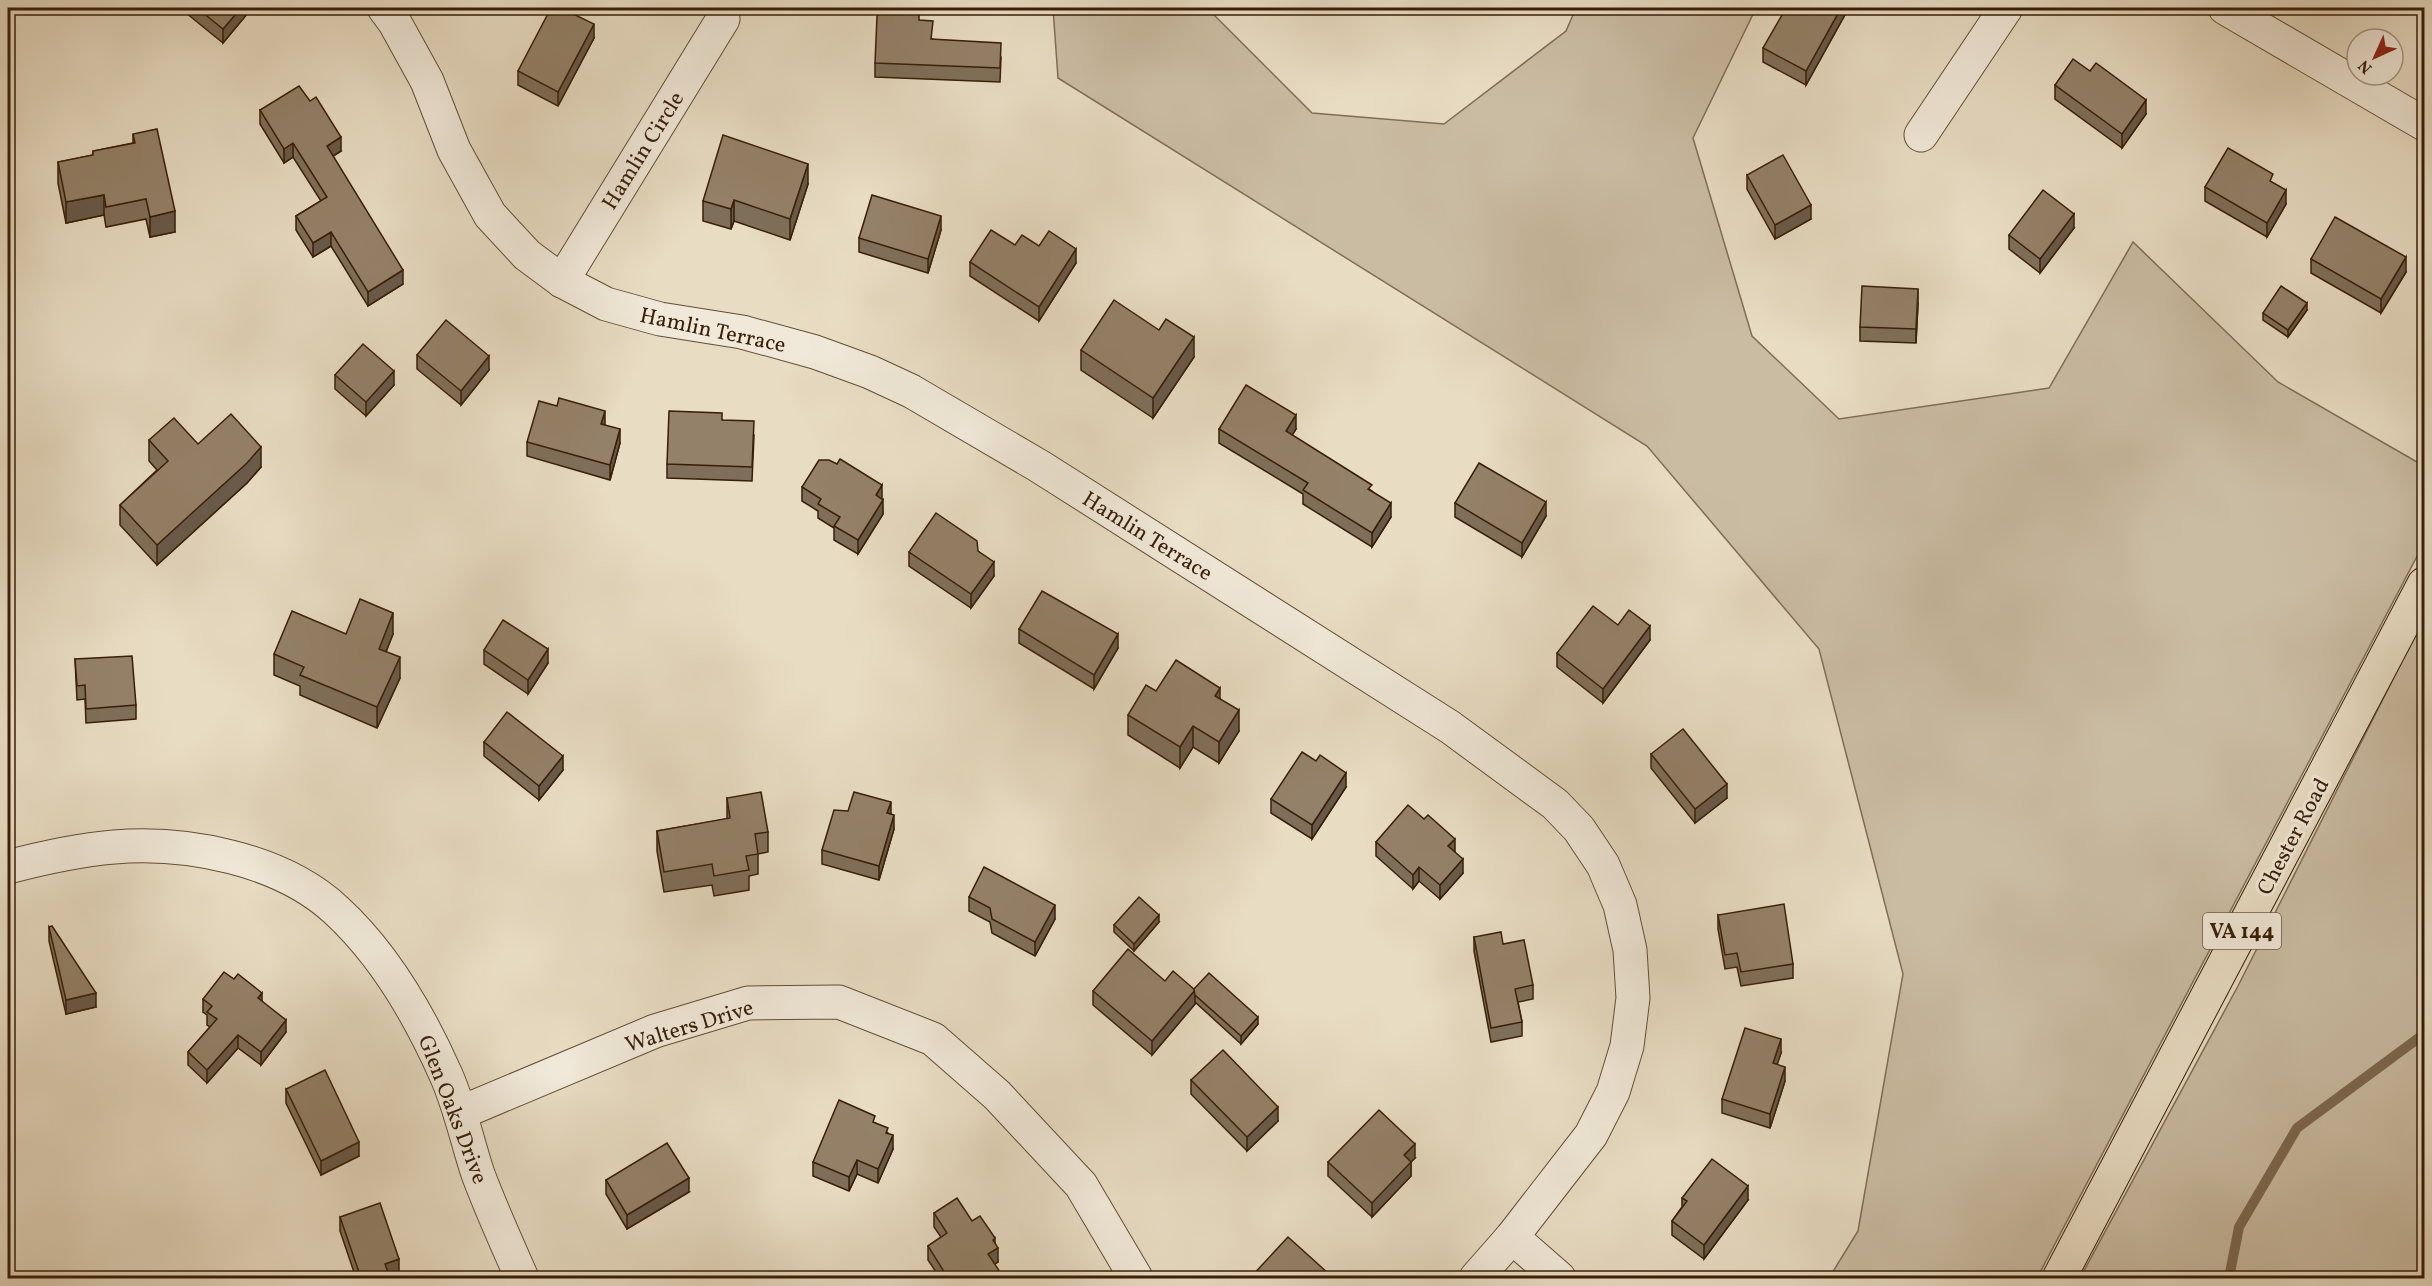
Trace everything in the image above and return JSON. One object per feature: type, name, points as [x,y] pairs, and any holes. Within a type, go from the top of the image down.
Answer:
[{"type":"main road","name":"Chester Road","points":[[2059,1278],[2424,584]]},
{"type":"street","name":"Hamlin Terrace","points":[[384,8],[427,81],[454,150],[490,215],[527,255],[562,281],[606,304],[660,319],[742,333],[815,352],[870,372],[911,391],[1039,466],[1450,727],[1555,804],[1579,829],[1603,865],[1620,905],[1630,950],[1633,998],[1627,1046],[1613,1092],[1591,1135],[1512,1237],[1476,1278]]},
{"type":"street","points":[[1921,135],[2006,8]]},
{"type":"street","points":[[2225,8],[2424,124]]},
{"type":"street","name":"Hamlin Circle","points":[[562,281],[723,19]]},
{"type":"street","name":"Glen Oaks Drive","points":[[8,867],[40,859],[114,847],[168,847],[222,855],[259,865],[299,883],[334,908],[365,939],[393,976],[426,1031],[447,1077],[479,1174],[522,1278]]},
{"type":"street","name":"Walters Drive","points":[[460,1113],[655,1031],[748,1003],[839,1002],[933,1039],[997,1095],[1081,1185],[1136,1278]]},
{"type":"street","points":[[1512,1237],[1559,1278]]},
{"type":"shaded area","points":[[1053,8],[1211,8],[1211,12],[1312,113],[1444,124],[1566,31],[1576,8],[1756,8],[1693,138],[1752,336],[1839,419],[2049,388],[2133,242],[2278,382],[2424,466],[2424,543],[2037,1278],[1829,1278],[1858,1231],[1903,974],[1819,649],[1647,446],[1058,78]]},
{"type":"shaded area","points":[[2424,618],[2424,1278],[2080,1278],[2238,986]]},
{"type":"building","points":[[197,8],[241,8],[223,29]]},
{"type":"building","points":[[551,8],[561,8],[594,24],[558,92],[518,71]]},
{"type":"building","points":[[886,8],[919,8],[919,20],[933,21],[931,39],[1001,43],[1000,68],[875,63],[877,16]]},
{"type":"building","points":[[1786,8],[1841,8],[1806,71],[1763,48]]},
{"type":"building","points":[[2073,59],[2090,71],[2096,63],[2146,100],[2122,134],[2055,85]]},
{"type":"building","points":[[299,86],[310,101],[316,97],[341,137],[327,146],[403,270],[368,292],[331,232],[313,243],[296,216],[327,197],[293,143],[284,149],[260,110]]},
{"type":"building","points":[[157,129],[175,211],[150,217],[146,199],[106,207],[104,195],[66,202],[58,162],[93,155],[93,151],[135,143],[133,134]]},
{"type":"building","points":[[723,135],[808,164],[790,219],[734,200],[731,209],[703,201]]},
{"type":"building","points":[[2228,148],[2273,174],[2270,181],[2286,190],[2267,223],[2205,187]]},
{"type":"building","points":[[1783,155],[1811,205],[1775,225],[1747,175]]},
{"type":"building","points":[[2043,190],[2074,214],[2040,259],[2009,235]]},
{"type":"building","points":[[872,195],[941,216],[928,259],[859,238]]},
{"type":"building","points":[[2335,217],[2406,257],[2381,299],[2311,259]]},
{"type":"building","points":[[991,230],[1015,245],[1022,235],[1039,246],[1049,231],[1076,249],[1039,307],[970,262]]},
{"type":"building","points":[[1862,286],[1918,289],[1916,329],[1860,327]]},
{"type":"building","points":[[2281,286],[2307,303],[2288,330],[2263,313]]},
{"type":"building","points":[[1114,300],[1159,330],[1166,319],[1194,337],[1153,398],[1081,350]]},
{"type":"building","points":[[446,320],[489,356],[461,391],[417,355]]},
{"type":"building","points":[[363,344],[394,371],[366,402],[335,375]]},
{"type":"building","points":[[1246,385],[1296,415],[1286,431],[1372,485],[1368,489],[1391,503],[1372,533],[1303,490],[1308,483],[1219,429]]},
{"type":"building","points":[[559,398],[605,411],[601,424],[620,429],[610,465],[527,442],[539,401],[557,406]]},
{"type":"building","points":[[669,411],[722,413],[722,420],[754,421],[752,467],[667,464]]},
{"type":"building","points":[[231,414],[261,447],[247,463],[157,545],[120,505],[168,461],[149,440],[174,418],[198,444]]},
{"type":"building","points":[[840,459],[882,485],[876,495],[883,500],[858,540],[834,526],[840,517],[818,504],[821,499],[802,487],[819,460],[829,460],[837,464]]},
{"type":"building","points":[[1479,463],[1546,502],[1522,543],[1455,503]]},
{"type":"building","points":[[936,513],[977,541],[978,551],[994,562],[971,594],[909,552]]},
{"type":"building","points":[[1042,591],[1118,634],[1094,675],[1019,629]]},
{"type":"building","points":[[360,599],[393,613],[379,649],[400,657],[377,707],[300,675],[304,667],[274,654],[292,611],[346,634]]},
{"type":"building","points":[[1593,606],[1618,625],[1629,610],[1650,626],[1603,689],[1557,653]]},
{"type":"building","points":[[503,620],[548,649],[528,680],[484,650]]},
{"type":"building","points":[[132,656],[136,705],[86,709],[85,685],[77,686],[75,659]]},
{"type":"building","points":[[1176,660],[1220,688],[1215,696],[1239,710],[1219,742],[1193,726],[1180,747],[1128,715],[1146,685],[1156,691]]},
{"type":"building","points":[[507,712],[563,756],[539,786],[484,742]]},
{"type":"building","points":[[1683,729],[1727,784],[1695,809],[1651,754]]},
{"type":"building","points":[[1302,752],[1316,761],[1320,755],[1346,773],[1312,825],[1271,799]]},
{"type":"building","points":[[761,792],[768,832],[755,834],[758,854],[746,856],[749,870],[714,876],[712,864],[664,872],[657,831],[730,818],[727,798]]},
{"type":"building","points":[[854,792],[891,802],[887,813],[894,815],[879,866],[822,850],[834,810],[848,811]]},
{"type":"building","points":[[1408,805],[1424,819],[1428,815],[1455,839],[1448,846],[1463,859],[1440,885],[1419,867],[1413,875],[1376,842]]},
{"type":"building","points":[[984,867],[1055,905],[1035,942],[992,919],[990,908],[969,897]]},
{"type":"building","points":[[1139,897],[1159,915],[1134,944],[1114,925]]},
{"type":"building","points":[[1784,904],[1793,964],[1741,972],[1737,953],[1725,955],[1718,915]]},
{"type":"building","points":[[52,926],[96,993],[66,1000],[49,927]]},
{"type":"building","points":[[1501,932],[1503,944],[1524,940],[1533,985],[1515,989],[1522,1022],[1491,1028],[1474,937]]},
{"type":"building","points":[[1128,949],[1165,981],[1173,971],[1195,990],[1152,1041],[1093,991]]},
{"type":"building","points":[[224,972],[234,979],[238,974],[262,993],[258,998],[286,1020],[261,1052],[238,1035],[207,1070],[188,1052],[217,1019],[207,1012],[212,1006],[203,999]]},
{"type":"building","points":[[1209,973],[1258,1017],[1241,1036],[1195,995],[1194,989]]},
{"type":"building","points":[[1745,1028],[1781,1039],[1773,1063],[1785,1067],[1770,1114],[1722,1099]]},
{"type":"building","points":[[1223,1050],[1278,1107],[1247,1137],[1191,1080]]},
{"type":"building","points":[[325,1070],[359,1142],[321,1161],[286,1089]]},
{"type":"building","points":[[839,1100],[875,1116],[873,1122],[888,1128],[886,1133],[893,1135],[878,1169],[857,1160],[849,1177],[813,1162]]},
{"type":"building","points":[[1379,1110],[1415,1144],[1404,1155],[1411,1162],[1372,1203],[1328,1162]]},
{"type":"building","points":[[667,1143],[689,1178],[627,1215],[606,1180]]},
{"type":"building","points":[[1712,1159],[1748,1186],[1704,1245],[1672,1221],[1687,1201],[1682,1198]]},
{"type":"building","points":[[957,1198],[972,1221],[980,1216],[995,1238],[993,1240],[998,1248],[988,1254],[1000,1272],[990,1278],[948,1278],[928,1246],[947,1233],[934,1213]]},
{"type":"building","points":[[380,1203],[399,1259],[385,1264],[389,1275],[380,1278],[361,1278],[340,1217]]},
{"type":"building","points":[[1288,1237],[1329,1274],[1325,1278],[1250,1278]]},
{"type":"waterway","points":[[2229,1278],[2239,1227],[2297,1128],[2424,1034]]}]
